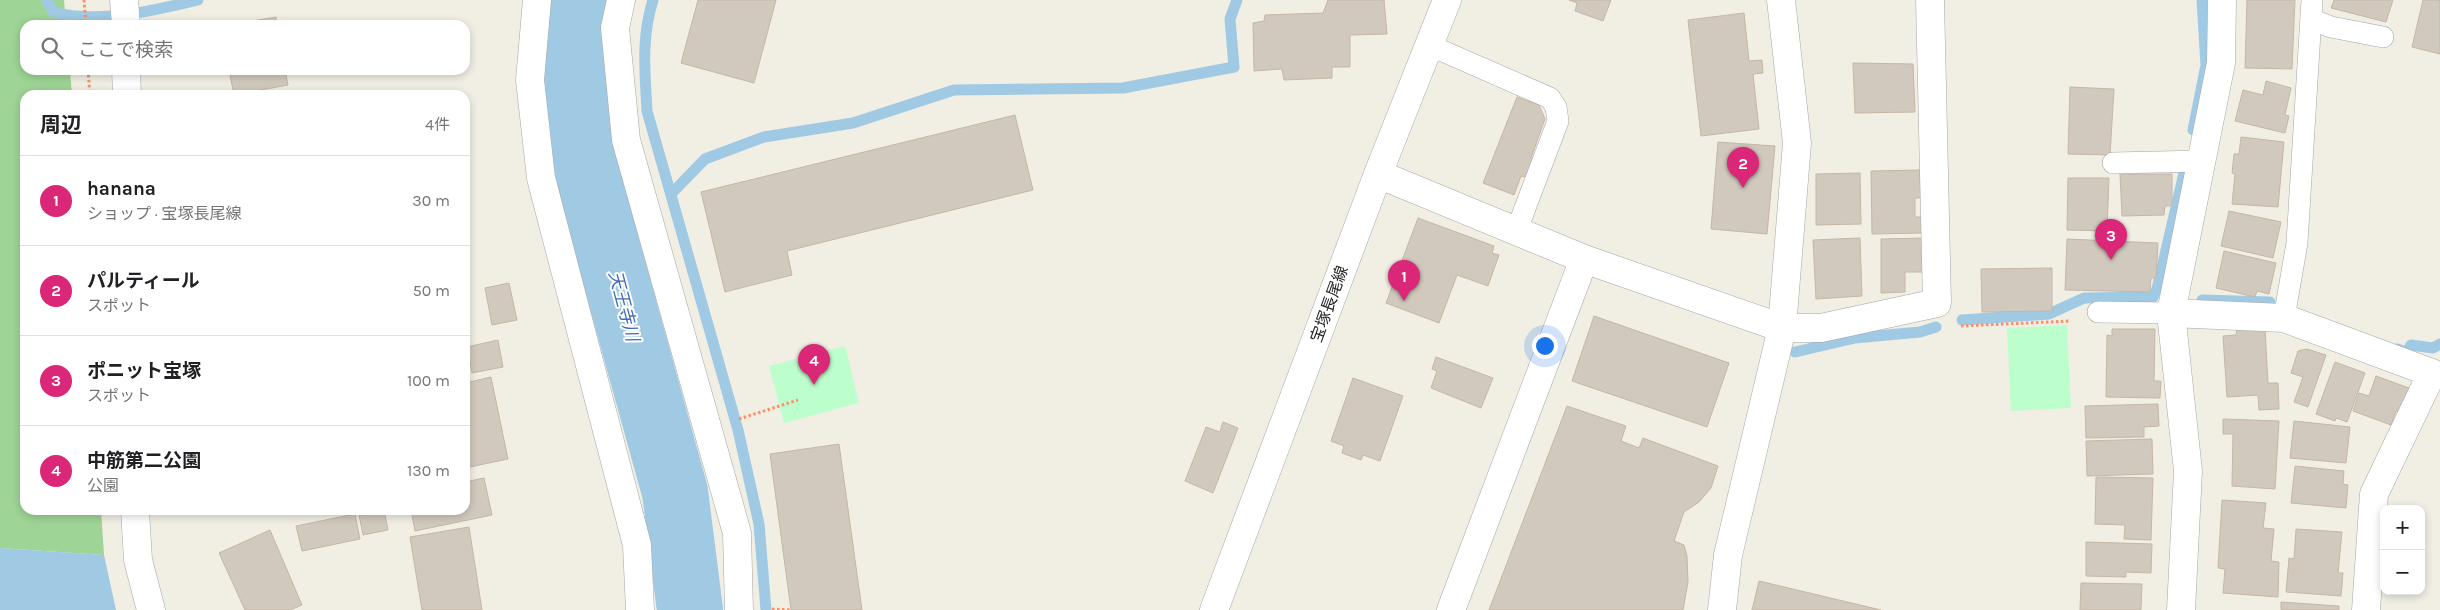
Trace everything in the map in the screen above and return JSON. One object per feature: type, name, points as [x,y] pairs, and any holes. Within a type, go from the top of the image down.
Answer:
[{"type":"street","points":[[537,0],[530,80],[541,178],[637,545],[640,610]]},
{"type":"street","points":[[621,0],[615,28],[626,140],[737,533],[739,610]]},
{"type":"street","name":"宝塚長尾線","points":[[1214,610],[1378,174],[1447,0]]},
{"type":"street","points":[[1722,610],[1728,555],[1782,328],[1797,143],[1781,0]]},
{"type":"street","points":[[1378,174],[1584,259],[1782,328],[1821,328],[1937,303],[1930,0]]},
{"type":"street","points":[[2181,610],[2188,472],[2171,313],[2222,63],[2222,0]]},
{"type":"street","points":[[126,75],[126,90]]},
{"type":"street","points":[[1451,610],[1584,259]]},
{"type":"street","points":[[2171,313],[2284,318],[2432,373],[2374,494],[2366,610]]},
{"type":"street","points":[[135,515],[138,560],[151,610]]},
{"type":"lane","points":[[2312,10],[2331,27],[2383,37]]},
{"type":"lane","points":[[2284,318],[2296,243],[2312,10]]},
{"type":"lane","points":[[1429,45],[1550,98],[1556,107],[1558,121],[1516,232]]},
{"type":"lane","points":[[2114,163],[2202,161]]},
{"type":"lane","points":[[2098,312],[2171,313]]},
{"type":"path","points":[[84,0],[86,20]]},
{"type":"path","points":[[88,75],[90,90]]},
{"type":"path","points":[[1937,303],[1962,327],[2065,323],[2098,312]]},
{"type":"path","points":[[749,416],[798,400]]},
{"type":"path","points":[[777,609],[791,610]]},
{"type":"green space","points":[[0,0],[64,0],[66,20],[20,20],[20,75],[70,75],[72,90],[20,90],[20,515],[101,515],[104,555],[0,548]]},
{"type":"green space","points":[[2067,325],[2071,408],[2011,411],[2007,328]]},
{"type":"green space","points":[[845,346],[859,403],[784,423],[769,366]]},
{"type":"water","points":[[0,548],[104,555],[116,610],[0,610]]},
{"type":"building","points":[[698,0],[776,0],[754,83],[681,63]]},
{"type":"building","points":[[1328,0],[1384,0],[1387,34],[1350,35],[1350,67],[1332,67],[1332,78],[1284,80],[1282,69],[1254,71],[1253,23],[1264,21],[1265,15],[1323,13]]},
{"type":"building","points":[[1569,0],[1611,0],[1603,21],[1575,11],[1577,3]]},
{"type":"building","points":[[2247,0],[2295,0],[2292,69],[2245,68]]},
{"type":"building","points":[[2334,0],[2393,0],[2386,22],[2331,8]]},
{"type":"building","points":[[2423,0],[2440,0],[2440,54],[2412,47]]},
{"type":"building","points":[[1744,13],[1749,61],[1762,60],[1763,73],[1753,74],[1759,129],[1701,136],[1688,20]]},
{"type":"building","points":[[276,17],[276,20],[258,20]]},
{"type":"building","points":[[1853,63],[1913,64],[1915,112],[1855,113]]},
{"type":"building","points":[[230,75],[286,75],[288,85],[261,90],[233,90]]},
{"type":"building","points":[[2266,81],[2291,88],[2285,115],[2289,116],[2285,133],[2235,121],[2243,90],[2263,95]]},
{"type":"building","points":[[2070,87],[2114,89],[2110,155],[2068,154]]},
{"type":"building","points":[[1517,97],[1539,105],[1545,119],[1531,158],[1542,162],[1529,178],[1521,176],[1514,195],[1483,183]]},
{"type":"building","points":[[1015,115],[1033,190],[787,251],[792,275],[725,292],[701,192]]},
{"type":"building","points":[[2241,137],[2284,142],[2278,207],[2232,204],[2235,174],[2232,173],[2234,154],[2239,154]]},
{"type":"building","points":[[1718,142],[1775,146],[1767,234],[1711,229]]},
{"type":"building","points":[[1920,170],[1921,198],[1915,198],[1915,217],[1922,217],[1923,233],[1872,234],[1871,171]]},
{"type":"building","points":[[1860,173],[1861,224],[1816,225],[1816,174]]},
{"type":"building","points":[[2120,174],[2172,174],[2172,206],[2165,206],[2164,215],[2122,216]]},
{"type":"building","points":[[2068,178],[2109,178],[2107,231],[2067,230]]},
{"type":"building","points":[[2229,211],[2281,222],[2273,258],[2221,246]]},
{"type":"building","points":[[1418,218],[1494,246],[1492,253],[1499,255],[1488,286],[1457,275],[1439,323],[1386,303]]},
{"type":"building","points":[[1860,238],[1862,296],[1816,299],[1813,240]]},
{"type":"building","points":[[1923,238],[1924,272],[1905,272],[1905,292],[1881,293],[1881,239]]},
{"type":"building","points":[[2067,239],[2158,243],[2156,278],[2151,278],[2150,292],[2065,290]]},
{"type":"building","points":[[2224,251],[2276,263],[2269,294],[2257,291],[2255,297],[2216,288]]},
{"type":"building","points":[[2052,268],[2052,311],[1982,312],[1981,269]]},
{"type":"building","points":[[509,283],[517,320],[492,325],[485,288]]},
{"type":"building","points":[[1594,316],[1729,363],[1707,427],[1572,381]]},
{"type":"building","points":[[2112,329],[2155,329],[2154,381],[2161,381],[2160,398],[2106,397],[2107,335],[2112,336]]},
{"type":"building","points":[[2265,329],[2268,383],[2278,383],[2279,409],[2259,410],[2258,395],[2227,397],[2223,336],[2236,335],[2237,330]]},
{"type":"building","points":[[498,340],[503,367],[472,373],[470,346]]},
{"type":"building","points":[[2307,349],[2326,355],[2308,407],[2294,402],[2303,377],[2291,373],[2298,351]]},
{"type":"building","points":[[1436,357],[1493,378],[1481,408],[1431,388],[1437,371],[1432,369]]},
{"type":"building","points":[[2335,362],[2365,373],[2347,422],[2336,418],[2335,421],[2316,414]]},
{"type":"building","points":[[2376,376],[2409,388],[2400,412],[2396,411],[2391,425],[2353,411],[2359,393],[2369,396]]},
{"type":"building","points":[[491,377],[508,459],[470,467],[470,382]]},
{"type":"building","points":[[1353,378],[1403,396],[1380,461],[1363,455],[1361,460],[1342,453],[1344,446],[1331,441]]},
{"type":"building","points":[[2158,404],[2159,426],[2144,427],[2144,437],[2086,438],[2085,406]]},
{"type":"building","points":[[1567,406],[1626,426],[1621,441],[1639,448],[1643,438],[1718,466],[1711,488],[1699,502],[1684,512],[1674,541],[1684,545],[1687,556],[1688,582],[1683,610],[1489,610]]},
{"type":"building","points":[[2223,419],[2279,421],[2275,489],[2232,486],[2233,434],[2223,434]]},
{"type":"building","points":[[2294,421],[2350,427],[2346,463],[2290,458]]},
{"type":"building","points":[[1223,422],[1238,428],[1213,493],[1185,481],[1206,427],[1220,432]]},
{"type":"building","points":[[2152,439],[2153,474],[2087,476],[2086,441]]},
{"type":"building","points":[[839,444],[862,610],[791,610],[770,454]]},
{"type":"building","points":[[2295,466],[2344,471],[2343,484],[2348,485],[2346,508],[2291,503]]},
{"type":"building","points":[[2096,477],[2153,478],[2151,540],[2124,539],[2125,525],[2095,524]]},
{"type":"building","points":[[484,478],[492,515],[415,531],[412,515],[470,515],[470,481]]},
{"type":"building","points":[[2222,500],[2266,503],[2263,528],[2274,529],[2271,561],[2279,562],[2278,597],[2223,593],[2225,569],[2218,568]]},
{"type":"building","points":[[355,515],[360,539],[302,551],[296,526]]},
{"type":"building","points":[[359,515],[385,515],[388,530],[363,535]]},
{"type":"building","points":[[469,527],[482,610],[422,610],[410,537]]},
{"type":"building","points":[[2296,529],[2342,532],[2338,573],[2343,573],[2341,596],[2286,592],[2289,558],[2294,559]]},
{"type":"building","points":[[270,530],[302,605],[290,610],[245,610],[219,553]]},
{"type":"building","points":[[2086,542],[2152,544],[2151,573],[2126,572],[2126,577],[2086,576]]},
{"type":"building","points":[[1759,581],[1881,610],[1752,610]]},
{"type":"building","points":[[2081,583],[2142,584],[2141,610],[2080,610]]},
{"type":"building","points":[[2281,602],[2339,606],[2339,610],[2281,610]]},
{"type":"waterway","points":[[47,0],[53,12],[89,17],[126,15],[198,0]]},
{"type":"waterway","name":"天王寺川","points":[[575,0],[572,57],[590,185],[675,492],[690,610]]},
{"type":"waterway","points":[[653,0],[645,42],[647,111],[738,430],[759,524],[766,610]]},
{"type":"waterway","points":[[671,194],[705,159],[764,137],[853,123],[954,90],[1123,88],[1234,67],[1230,19],[1237,0]]},
{"type":"waterway","points":[[2193,130],[2206,65],[2202,0]]},
{"type":"waterway","points":[[1962,320],[2049,314],[2084,298],[2153,297],[2157,289],[2184,173]]},
{"type":"waterway","points":[[2202,300],[2270,302]]},
{"type":"waterway","points":[[1795,352],[1855,338],[1920,332],[1936,327]]},
{"type":"waterway","points":[[2397,349],[2407,352],[2411,345],[2433,348],[2440,344]]},
{"type":"place","name":"パルティール","points":[[1743,188]]},
{"type":"place","name":"ポニット宝塚","points":[[2111,260]]},
{"type":"place","name":"hanana","points":[[1404,301]]},
{"type":"place","name":"中筋第二公園","points":[[814,385]]}]
